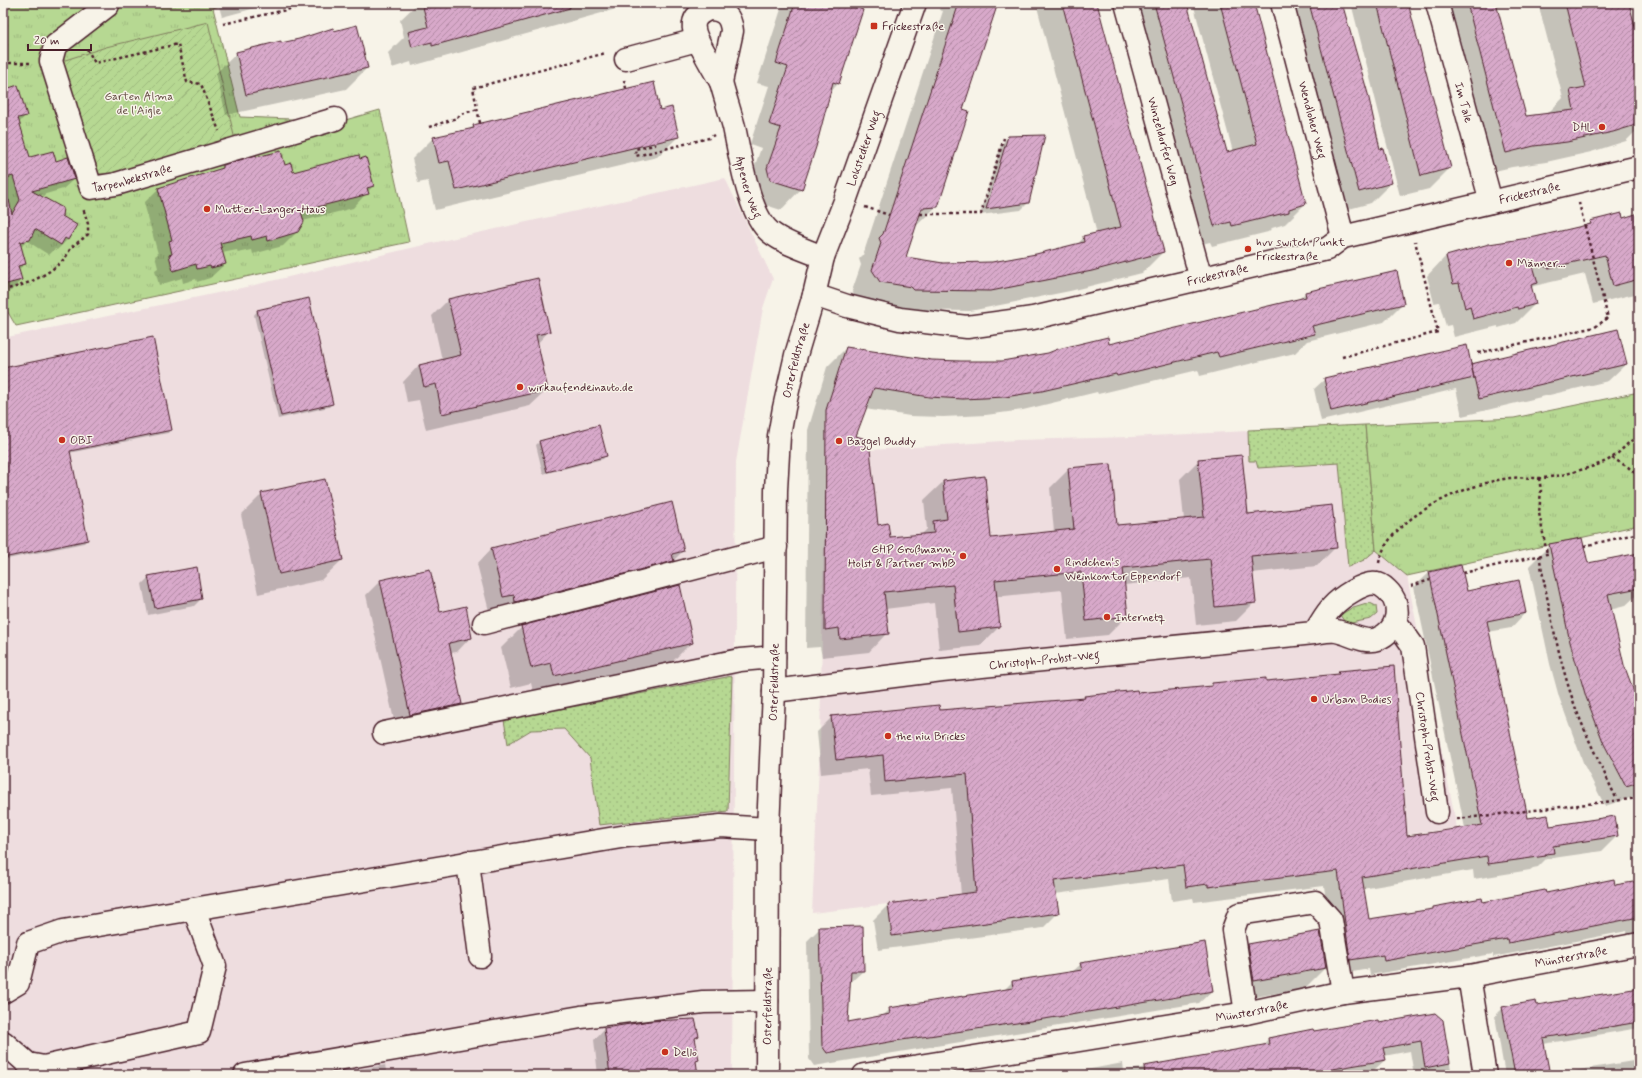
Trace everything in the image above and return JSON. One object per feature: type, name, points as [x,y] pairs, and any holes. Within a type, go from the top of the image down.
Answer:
[{"type":"street","name":"Tarpenbekstraße","points":[[107,3],[108,5],[55,46],[51,61],[91,188],[116,184],[335,119]]},
{"type":"street","name":"Lokstedter Weg","points":[[814,295],[824,257],[915,3]]},
{"type":"street","name":"Winzeldorfer Weg","points":[[1126,3],[1201,280]]},
{"type":"street","name":"Wendloher Weg","points":[[1282,3],[1343,237]]},
{"type":"street","name":"Im Tale","points":[[1437,3],[1491,202]]},
{"type":"street","name":"Appener Weg","points":[[721,82],[732,31],[732,24],[724,13],[716,9],[693,9],[694,34],[721,82],[733,124],[749,192],[760,220],[770,232],[783,240],[824,257]]},
{"type":"street","points":[[618,56],[697,40]]},
{"type":"street","name":"Frickestraße","points":[[814,295],[846,306],[900,319],[967,327],[1033,318],[1201,280],[1328,248],[1343,237],[1639,167]]},
{"type":"street","name":"Osterfeldstraße","points":[[767,1075],[768,829],[774,691],[777,464],[784,408],[796,355],[814,295]]},
{"type":"street","points":[[484,623],[776,547]]},
{"type":"street","points":[[1314,633],[1332,607],[1352,591],[1362,586],[1376,584],[1385,588],[1393,596],[1398,607],[1396,622]]},
{"type":"street","name":"Christoph-Probst-Weg","points":[[774,691],[942,670],[1335,631],[1363,640],[1376,640],[1387,634],[1396,622],[1413,646],[1437,812]]},
{"type":"street","points":[[384,733],[740,660],[774,658]]},
{"type":"street","points":[[3,992],[18,983],[28,943],[63,931],[627,836],[722,826],[768,829]]},
{"type":"street","points":[[468,862],[480,956]]},
{"type":"street","points":[[1246,1013],[1233,930],[1239,914],[1315,902],[1332,920],[1343,992]]},
{"type":"street","points":[[3,1042],[28,1064],[44,1067],[199,1032],[215,966],[194,909]]},
{"type":"street","name":"Münsterstraße","points":[[864,1075],[1246,1013],[1343,992],[1470,976],[1639,944]]},
{"type":"street","points":[[1470,976],[1485,1075]]},
{"type":"street","points":[[244,1075],[581,1016],[703,1002],[767,1001]]},
{"type":"path","points":[[223,24],[317,3]]},
{"type":"path","points":[[75,30],[95,63],[178,44],[187,82],[201,84],[226,151]]},
{"type":"path","points":[[480,123],[473,88],[618,56]]},
{"type":"path","points":[[429,127],[457,118],[461,114],[478,109]]},
{"type":"path","points":[[655,143],[655,145],[634,149],[636,156],[709,138]]},
{"type":"path","points":[[920,214],[981,214],[1004,138]]},
{"type":"path","points":[[1478,353],[1596,328],[1608,318],[1574,182]]},
{"type":"path","points":[[3,290],[31,282],[54,268],[65,258],[73,246],[81,242],[88,234],[88,224],[83,209],[91,188]]},
{"type":"path","points":[[1342,357],[1438,332],[1410,221]]},
{"type":"path","points":[[1376,584],[1381,554],[1392,537],[1407,521],[1422,511],[1465,490],[1488,482],[1511,478],[1539,478],[1572,473],[1612,458],[1639,436]]},
{"type":"path","points":[[1612,458],[1628,467],[1639,478]]},
{"type":"path","points":[[1539,478],[1541,490],[1539,513],[1547,554]]},
{"type":"path","points":[[1584,546],[1639,534]]},
{"type":"path","points":[[1463,573],[1551,553]]},
{"type":"path","points":[[1539,556],[1558,648],[1576,708],[1591,745],[1617,800]]},
{"type":"path","points":[[1417,583],[1430,580]]},
{"type":"path","name":"Christoph-Probst-Weg","points":[[1437,812],[1451,820],[1639,798]]},
{"type":"shaded area","points":[[725,178],[773,279],[763,308],[736,462],[732,1075],[3,1075],[3,338],[246,287],[428,244]]},
{"type":"shaded area","points":[[826,422],[869,440],[871,450],[1017,440],[1131,437],[1365,425],[1376,550],[1407,576],[1457,828],[812,913],[820,744]]},
{"type":"green space","points":[[3,3],[230,3],[213,8],[240,117],[342,121],[380,110],[409,242],[16,326],[3,304]]},
{"type":"green space","name":"Garten Alma de l'Aigle","points":[[208,22],[235,140],[120,174],[93,174],[59,62],[106,47]]},
{"type":"green space","points":[[1639,392],[1639,525],[1407,576],[1376,550],[1365,425],[1514,418]]},
{"type":"green space","points":[[1365,425],[1376,550],[1364,560],[1348,567],[1339,463],[1258,468],[1256,461],[1249,461],[1248,430]]},
{"type":"green space","points":[[1370,603],[1376,606],[1377,614],[1371,619],[1346,624],[1340,615],[1350,609]]},
{"type":"green space","points":[[732,676],[728,811],[599,825],[590,758],[564,729],[531,730],[508,744],[504,720]]},
{"type":"building","points":[[422,3],[569,3],[570,8],[432,46],[432,42],[412,47],[408,32],[428,27]]},
{"type":"building","points":[[795,3],[861,3],[859,8],[863,10],[839,84],[833,82],[816,147],[802,190],[770,180],[767,168],[781,128],[769,124],[788,67],[776,63]]},
{"type":"building","points":[[959,3],[998,3],[963,109],[969,111],[938,207],[922,208],[906,257],[943,263],[992,262],[1036,254],[1084,242],[1083,236],[1121,227],[1062,3],[1097,3],[1164,252],[1092,271],[991,291],[914,290],[911,287],[880,282],[872,270],[881,243],[879,238],[883,234]]},
{"type":"building","points":[[1154,3],[1187,3],[1227,152],[1257,144],[1220,3],[1254,3],[1306,204],[1289,209],[1289,212],[1232,226],[1231,222],[1214,226]]},
{"type":"building","points":[[1309,3],[1342,3],[1368,94],[1380,149],[1383,148],[1392,183],[1359,192]]},
{"type":"building","points":[[1377,3],[1408,3],[1451,168],[1421,176]]},
{"type":"building","points":[[1467,3],[1496,3],[1526,116],[1574,110],[1570,90],[1586,87],[1565,3],[1629,3],[1639,42],[1639,124],[1613,132],[1567,142],[1534,146],[1506,153]]},
{"type":"building","points":[[357,25],[368,68],[246,95],[236,52],[281,41],[281,43],[299,39],[333,28],[334,31]]},
{"type":"building","points":[[7,81],[9,88],[18,85],[27,116],[18,118],[30,157],[53,151],[56,161],[68,157],[75,179],[32,191],[63,208],[62,216],[77,225],[68,240],[65,238],[61,245],[35,229],[30,240],[20,242],[26,264],[18,266],[22,280],[3,285],[3,200],[9,200],[12,214],[20,200],[13,176],[6,178],[3,167],[3,82]]},
{"type":"building","points":[[654,82],[660,110],[672,107],[679,137],[456,190],[449,161],[439,163],[433,137],[474,128],[473,125]]},
{"type":"building","points":[[1045,135],[1029,203],[986,209],[1008,136]]},
{"type":"building","name":"Mutter-Langer-Haus","points":[[281,151],[285,165],[291,163],[293,172],[359,155],[360,159],[366,157],[374,186],[367,188],[369,194],[301,211],[304,222],[298,232],[268,241],[267,236],[252,240],[251,236],[220,243],[226,264],[211,268],[210,266],[197,269],[196,264],[173,271],[169,255],[172,254],[169,241],[172,240],[158,188],[223,168],[223,165],[256,155],[256,157]]},
{"type":"building","points":[[1622,213],[1623,218],[1639,213],[1639,279],[1613,286],[1605,255],[1549,268],[1532,262],[1538,283],[1531,285],[1536,304],[1518,309],[1517,307],[1473,319],[1470,306],[1465,308],[1459,283],[1453,284],[1446,256],[1489,244],[1535,237],[1591,224],[1590,221]]},
{"type":"building","points":[[1397,271],[1404,304],[1312,326],[1315,334],[1219,357],[1217,352],[1117,376],[1116,374],[1042,391],[1005,397],[963,399],[929,397],[874,388],[856,436],[869,440],[878,525],[888,523],[890,537],[934,533],[933,521],[947,519],[943,481],[985,476],[991,538],[1074,529],[1068,468],[1111,464],[1117,525],[1204,517],[1198,459],[1242,455],[1248,514],[1332,505],[1337,548],[1251,556],[1256,603],[1215,607],[1210,559],[1123,568],[1128,616],[1086,621],[1081,572],[995,580],[1000,627],[958,632],[953,585],[884,592],[889,634],[840,639],[839,628],[825,630],[826,410],[846,347],[932,360],[1002,361],[1048,353],[1058,349],[1108,337],[1109,344],[1306,297],[1305,292]]},
{"type":"building","points":[[538,278],[550,332],[536,335],[548,390],[442,414],[436,384],[424,387],[419,365],[461,355],[448,299]]},
{"type":"building","points":[[309,298],[333,404],[281,416],[257,310]]},
{"type":"building","points":[[1618,329],[1627,364],[1479,399],[1471,364]]},
{"type":"building","name":"OBI","points":[[153,337],[172,430],[70,451],[88,540],[3,558],[3,368]]},
{"type":"building","points":[[1467,345],[1474,378],[1331,411],[1324,378]]},
{"type":"building","points":[[599,425],[607,456],[547,472],[539,441]]},
{"type":"building","points":[[325,479],[343,560],[279,574],[261,493]]},
{"type":"building","points":[[672,502],[684,551],[672,554],[674,561],[515,602],[514,595],[503,597],[491,548]]},
{"type":"building","points":[[1582,538],[1588,563],[1639,553],[1639,588],[1608,594],[1624,665],[1639,705],[1639,782],[1626,786],[1604,744],[1586,697],[1570,642],[1549,544]]},
{"type":"building","points":[[1461,565],[1467,591],[1519,580],[1526,613],[1487,621],[1528,818],[1548,815],[1550,826],[1615,816],[1618,836],[1553,846],[1554,853],[1545,854],[1546,856],[1488,864],[1487,856],[1362,877],[1369,919],[1433,909],[1433,907],[1482,898],[1483,902],[1545,890],[1546,893],[1614,879],[1615,885],[1639,881],[1639,917],[1508,943],[1507,939],[1384,961],[1383,955],[1350,960],[1338,871],[1208,887],[1208,884],[1186,887],[1183,865],[1054,881],[1059,913],[892,936],[888,904],[976,892],[967,774],[885,782],[883,755],[836,760],[831,716],[939,705],[940,710],[1085,698],[1084,696],[1137,690],[1138,693],[1212,686],[1212,683],[1266,678],[1266,681],[1339,674],[1338,671],[1394,666],[1407,836],[1482,825],[1429,572]]},
{"type":"building","points":[[197,567],[202,599],[155,608],[148,576]]},
{"type":"building","points":[[430,569],[440,612],[466,606],[472,638],[449,643],[462,704],[410,715],[380,580]]},
{"type":"building","points":[[680,585],[693,643],[554,676],[551,663],[531,668],[521,626]]},
{"type":"building","points":[[863,926],[864,971],[851,971],[848,1022],[890,1014],[889,1008],[1013,988],[1012,981],[1082,970],[1080,963],[1205,942],[1213,991],[827,1053],[822,1046],[819,927]]},
{"type":"building","points":[[1320,931],[1326,968],[1254,981],[1248,944]]},
{"type":"building","points":[[1639,988],[1639,1022],[1543,1038],[1550,1075],[1515,1075],[1502,1007],[1536,1001],[1537,1005]]},
{"type":"building","points":[[1435,1013],[1443,1020],[1450,1063],[1425,1068],[1421,1041],[1383,1048],[1386,1060],[1321,1071],[1308,1075],[1145,1075],[1144,1066],[1269,1044],[1268,1038],[1313,1029],[1314,1031],[1378,1020],[1379,1023]]},
{"type":"building","points":[[695,1019],[699,1036],[695,1038],[699,1060],[696,1061],[698,1075],[610,1075],[604,1028],[650,1021]]},
{"type":"place","name":"Frickestraße","points":[[874,26]]},
{"type":"place","name":"DHL","points":[[1602,127]]},
{"type":"place","name":"Mutter-Langer-Haus","points":[[207,209]]},
{"type":"place","name":"hvv switch Punkt Frickestraße","points":[[1248,249]]},
{"type":"place","name":"Männer...","points":[[1509,263]]},
{"type":"place","name":"wirkaufendeinauto.de","points":[[520,387]]},
{"type":"place","name":"OBI","points":[[62,440]]},
{"type":"place","name":"Baggel Buddy","points":[[839,441]]},
{"type":"place","name":"GHP Großmann, Holst & Partner mbB","points":[[963,556]]},
{"type":"place","name":"Rindchen's Weinkontor Eppendorf","points":[[1057,569]]},
{"type":"place","name":"Internetq","points":[[1107,617]]},
{"type":"place","name":"Urban Bodies","points":[[1314,699]]},
{"type":"place","name":"the niu Bricks","points":[[888,736]]},
{"type":"place","name":"Dello","points":[[665,1052]]}]
